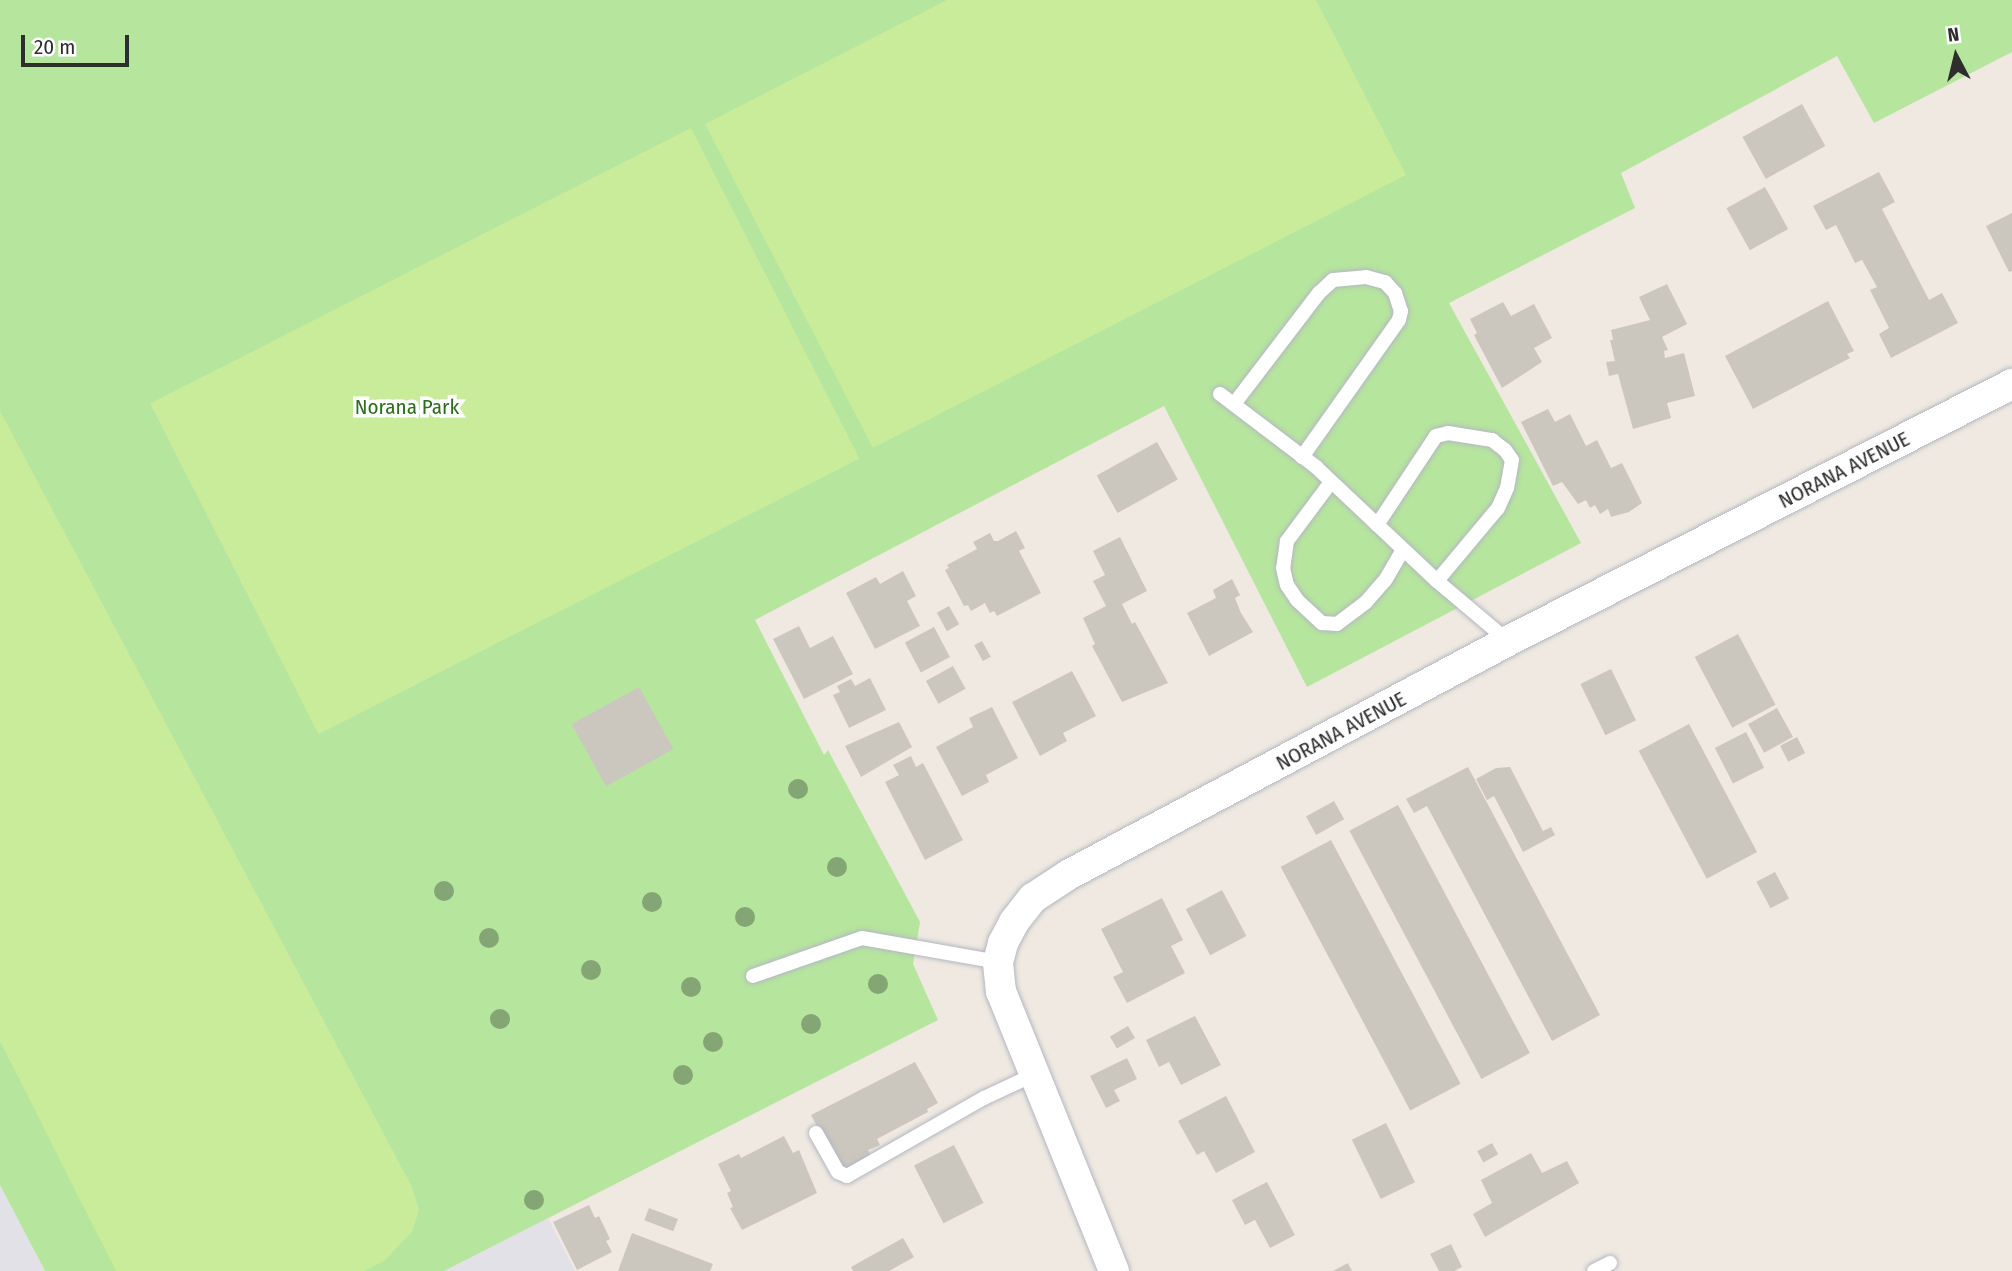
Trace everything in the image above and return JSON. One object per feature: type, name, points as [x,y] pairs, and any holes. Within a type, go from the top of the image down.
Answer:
[{"type":"street","name":"NORANA AVENUE","points":[[1114,1271],[1001,992],[998,962],[1014,922],[1033,898],[1056,883],[1508,641],[2012,384]]},
{"type":"lane","points":[[1234,404],[1319,293],[1333,280],[1366,277],[1385,282],[1395,293],[1401,311],[1399,320],[1302,457]]},
{"type":"lane","points":[[1220,394],[1302,457],[1437,582],[1508,641]]},
{"type":"lane","points":[[1377,525],[1436,436],[1448,433],[1492,440],[1505,450],[1512,460],[1507,488],[1498,508],[1437,582]]},
{"type":"lane","points":[[1331,482],[1287,541],[1283,568],[1287,585],[1297,600],[1322,623],[1337,624],[1366,602],[1386,579],[1403,550]]},
{"type":"lane","points":[[753,976],[862,938],[998,962]]},
{"type":"lane","points":[[816,1133],[838,1172],[847,1176],[984,1098],[1033,1075]]},
{"type":"lane","points":[[1594,1271],[1610,1263]]},
{"type":"shaded area","points":[[0,1185],[45,1271],[0,1271]]},
{"type":"shaded area","points":[[548,1218],[575,1271],[444,1271]]},
{"type":"green space","name":"Norana Park","points":[[0,0],[2012,0],[2012,52],[1874,123],[1837,56],[1621,173],[1635,208],[1449,303],[1581,543],[1307,687],[1164,406],[755,620],[824,755],[828,750],[920,922],[913,964],[938,1020],[444,1271],[45,1271],[0,1185]]},
{"type":"green space","points":[[947,0],[1316,0],[1406,175],[873,448],[705,124]]},
{"type":"green space","points":[[691,128],[859,459],[319,734],[150,404]]},
{"type":"green space","points":[[0,411],[412,1187],[419,1210],[412,1232],[384,1261],[364,1271],[116,1271],[0,1041]]},
{"type":"building","points":[[1802,104],[1825,146],[1766,179],[1743,137]]},
{"type":"building","points":[[1879,172],[1895,202],[1882,209],[1929,300],[1942,293],[1958,323],[1891,358],[1879,334],[1889,328],[1870,290],[1877,287],[1862,260],[1855,263],[1836,225],[1826,230],[1813,206]]},
{"type":"building","points":[[1765,187],[1788,229],[1750,250],[1727,208]]},
{"type":"building","points":[[2012,213],[2012,271],[2009,272],[1986,226]]},
{"type":"building","points":[[1667,284],[1687,324],[1662,337],[1668,350],[1664,351],[1665,358],[1684,353],[1695,396],[1667,403],[1671,418],[1633,429],[1618,374],[1609,376],[1606,362],[1615,361],[1610,340],[1613,340],[1611,330],[1650,320],[1639,297]]},
{"type":"building","points":[[1828,301],[1854,351],[1847,354],[1850,358],[1753,409],[1725,356]]},
{"type":"building","points":[[1503,302],[1511,316],[1534,304],[1552,338],[1534,348],[1542,362],[1502,388],[1474,335],[1477,333],[1470,319]]},
{"type":"building","points":[[1548,409],[1555,422],[1570,414],[1586,446],[1597,440],[1611,468],[1622,463],[1642,503],[1629,512],[1611,517],[1608,509],[1600,514],[1595,505],[1590,508],[1586,500],[1578,504],[1562,482],[1553,486],[1521,422]]},
{"type":"building","points":[[1157,442],[1178,480],[1117,513],[1097,475]]},
{"type":"building","points":[[1016,531],[1025,548],[1019,551],[1041,593],[997,616],[994,611],[990,613],[985,603],[971,611],[968,605],[964,606],[945,570],[949,568],[947,565],[977,549],[973,542],[990,533],[994,541],[998,541]]},
{"type":"building","points":[[1120,537],[1147,591],[1122,604],[1132,624],[1135,622],[1168,683],[1122,702],[1092,646],[1095,644],[1083,618],[1106,606],[1093,581],[1105,575],[1093,551]]},
{"type":"building","points":[[903,571],[916,596],[907,601],[920,626],[875,649],[846,593],[876,577],[880,584]]},
{"type":"building","points":[[1232,579],[1240,595],[1235,598],[1253,632],[1209,656],[1187,613],[1216,598],[1213,590]]},
{"type":"building","points":[[949,606],[959,624],[947,631],[937,613]]},
{"type":"building","points":[[799,626],[810,648],[833,636],[853,674],[804,699],[773,639]]},
{"type":"building","points":[[934,627],[950,657],[921,673],[905,642]]},
{"type":"building","points":[[1738,634],[1776,705],[1732,728],[1695,657]]},
{"type":"building","points":[[982,641],[991,657],[983,661],[974,645]]},
{"type":"building","points":[[953,666],[966,689],[938,704],[926,681]]},
{"type":"building","points":[[1611,669],[1636,720],[1605,735],[1580,684]]},
{"type":"building","points":[[1072,671],[1096,716],[1063,733],[1067,741],[1040,756],[1012,702]]},
{"type":"building","points":[[870,678],[886,710],[849,728],[833,695],[840,692],[837,686],[851,679],[855,686]]},
{"type":"building","points":[[639,687],[673,749],[606,786],[572,724]]},
{"type":"building","points":[[992,707],[1018,758],[986,775],[989,782],[962,796],[936,747],[973,727],[969,718]]},
{"type":"building","points":[[1777,708],[1793,737],[1764,753],[1748,724]]},
{"type":"building","points":[[899,722],[912,747],[861,777],[845,746]]},
{"type":"building","points":[[1689,724],[1757,852],[1707,879],[1639,751]]},
{"type":"building","points":[[1746,732],[1764,768],[1733,784],[1715,748]]},
{"type":"building","points":[[1797,737],[1805,753],[1788,762],[1780,746]]},
{"type":"building","points":[[911,756],[916,767],[923,763],[963,840],[925,860],[885,782],[899,775],[893,765]]},
{"type":"building","points":[[1468,767],[1600,1015],[1552,1041],[1427,806],[1414,813],[1406,799]]},
{"type":"building","points":[[1510,767],[1543,831],[1551,827],[1555,835],[1523,852],[1494,796],[1487,800],[1476,779],[1496,768]]},
{"type":"building","points":[[1334,801],[1344,819],[1316,835],[1306,817]]},
{"type":"building","points":[[1398,805],[1530,1053],[1481,1079],[1349,831]]},
{"type":"building","points":[[1331,840],[1461,1084],[1410,1110],[1281,867]]},
{"type":"building","points":[[1775,872],[1789,898],[1771,908],[1756,882]]},
{"type":"building","points":[[1222,890],[1246,936],[1210,955],[1186,909]]},
{"type":"building","points":[[1162,898],[1183,940],[1171,946],[1185,973],[1127,1003],[1113,977],[1123,972],[1101,929]]},
{"type":"building","points":[[1195,1016],[1221,1065],[1181,1085],[1169,1062],[1159,1067],[1146,1040]]},
{"type":"building","points":[[1128,1026],[1135,1038],[1117,1049],[1110,1036]]},
{"type":"building","points":[[1127,1058],[1137,1079],[1114,1090],[1120,1101],[1106,1108],[1090,1076]]},
{"type":"building","points":[[915,1062],[938,1103],[927,1109],[928,1112],[877,1139],[880,1145],[868,1150],[872,1158],[845,1171],[839,1160],[836,1162],[811,1115]]},
{"type":"building","points":[[1226,1096],[1255,1152],[1216,1173],[1204,1151],[1197,1155],[1178,1121]]},
{"type":"building","points":[[1386,1123],[1415,1182],[1381,1199],[1352,1140]]},
{"type":"building","points":[[784,1136],[793,1153],[799,1150],[817,1193],[742,1230],[730,1208],[733,1207],[727,1193],[731,1191],[718,1164],[739,1154],[741,1158]]},
{"type":"building","points":[[1492,1143],[1498,1154],[1483,1163],[1477,1151]]},
{"type":"building","points":[[954,1145],[984,1203],[943,1223],[914,1165]]},
{"type":"building","points":[[1531,1153],[1542,1173],[1567,1161],[1579,1183],[1485,1237],[1473,1214],[1492,1203],[1481,1180]]},
{"type":"building","points":[[1267,1182],[1295,1235],[1270,1248],[1255,1220],[1245,1225],[1232,1200]]},
{"type":"building","points":[[589,1205],[595,1218],[599,1216],[610,1239],[606,1241],[612,1252],[577,1270],[553,1222]]},
{"type":"building","points":[[649,1208],[678,1219],[673,1231],[644,1220]]},
{"type":"building","points":[[632,1233],[713,1264],[710,1271],[618,1271]]},
{"type":"building","points":[[903,1238],[914,1257],[889,1271],[853,1271],[851,1267]]},
{"type":"building","points":[[1451,1244],[1462,1267],[1454,1271],[1439,1271],[1430,1254]]},
{"type":"building","points":[[1348,1263],[1352,1271],[1333,1271]]}]
